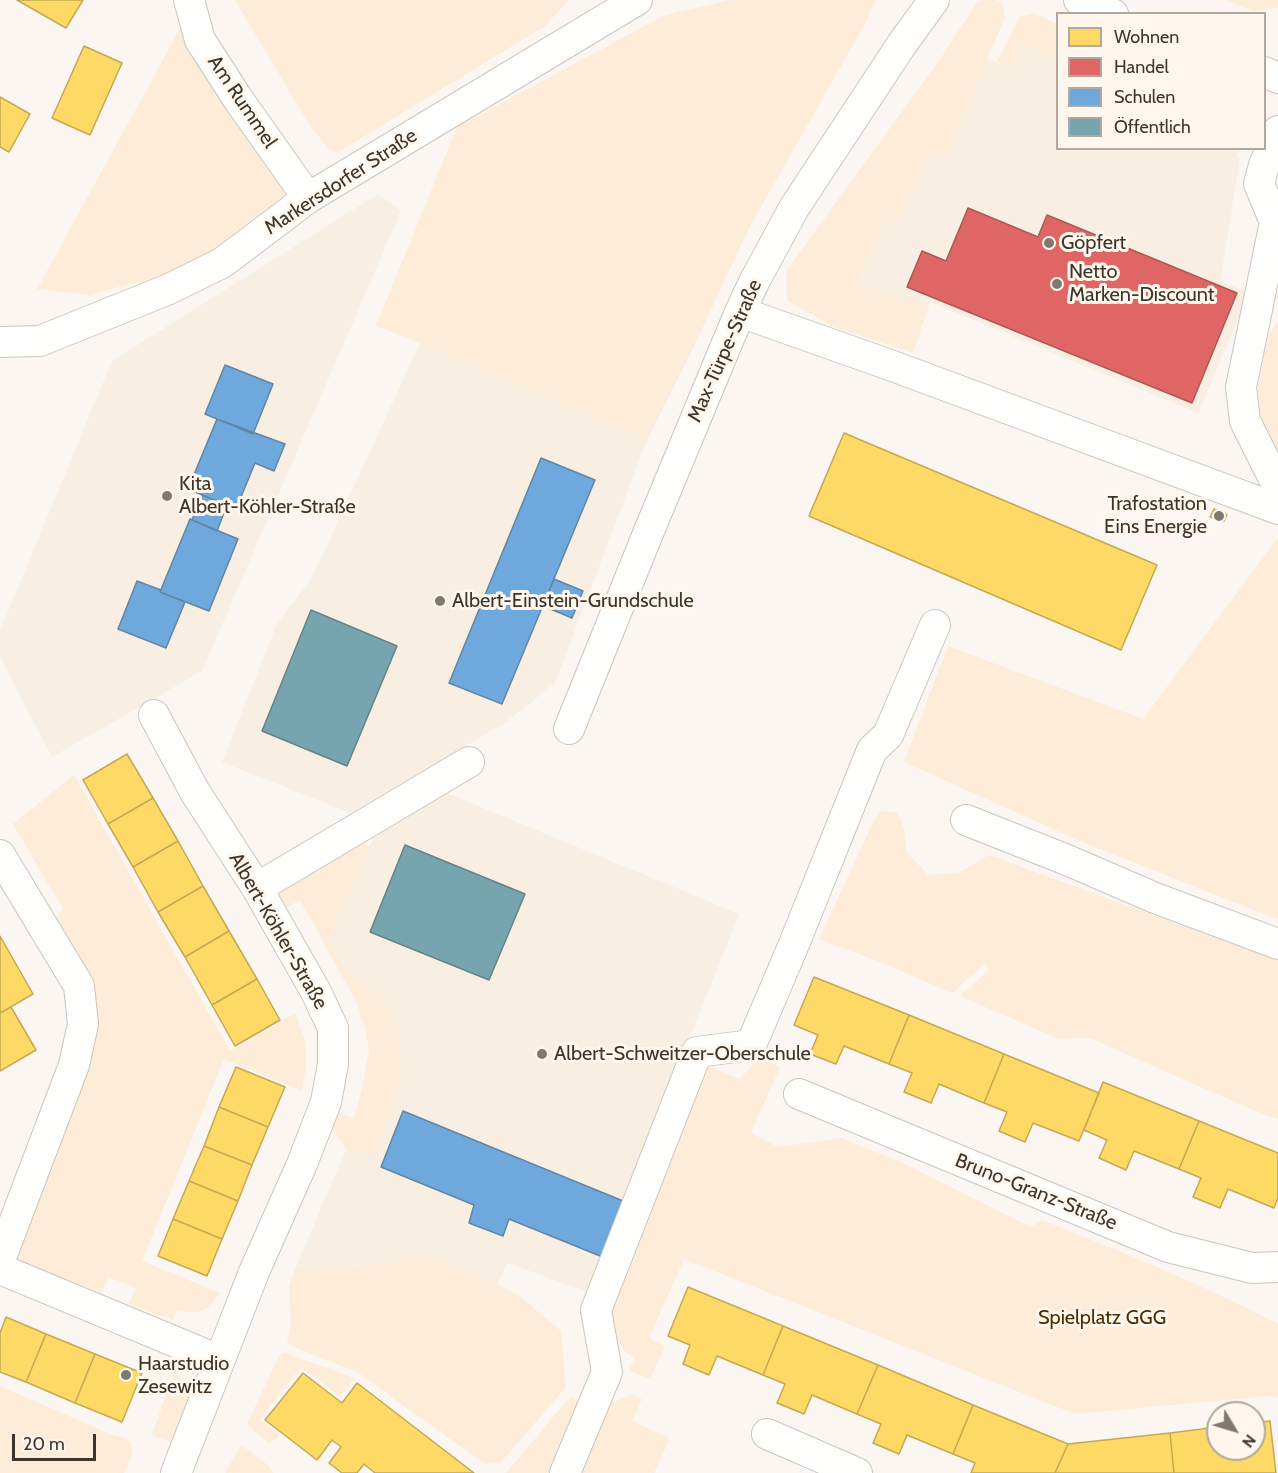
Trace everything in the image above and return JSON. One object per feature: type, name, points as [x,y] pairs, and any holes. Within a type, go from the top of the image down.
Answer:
[{"type":"street","name":"Am Rummel","points":[[189,0],[200,40],[238,99],[308,198]]},
{"type":"street","name":"Markersdorfer Straße","points":[[0,342],[40,341],[170,290],[222,263],[308,198],[637,0]]},
{"type":"street","name":"Max-Türpe-Straße","points":[[569,729],[754,282],[794,208],[902,44],[934,0]]},
{"type":"street","points":[[1079,0],[1108,12]]},
{"type":"street","points":[[1278,131],[1259,184],[1276,223],[1241,387],[1245,421],[1278,487]]},
{"type":"street","points":[[740,312],[901,369],[1278,509]]},
{"type":"street","points":[[565,1473],[607,1372],[596,1310],[697,1052],[751,1045],[872,750],[888,735],[935,625]]},
{"type":"street","name":"Albert-Köhler-Straße","points":[[154,715],[195,792],[256,888],[316,992],[333,1028],[333,1064],[326,1102],[254,1272],[176,1473]]},
{"type":"street","points":[[256,888],[469,762]]},
{"type":"street","points":[[966,820],[1155,898],[1278,944]]},
{"type":"street","points":[[0,855],[79,986],[83,1024],[74,1065],[0,1260]]},
{"type":"street","name":"Bruno-Granz-Straße","points":[[799,1094],[1168,1247],[1252,1268],[1278,1267]]},
{"type":"street","points":[[0,1269],[219,1360]]},
{"type":"street","points":[[767,1434],[857,1473]]},
{"type":"shaded area","points":[[1022,45],[1056,59],[1056,150],[1240,150],[1220,281],[1249,293],[1198,413],[930,302],[903,303],[858,283],[882,227],[901,215],[925,160],[949,149],[987,58],[1010,69]]},
{"type":"shaded area","name":"Kita Albert-Köhler-Straße","points":[[378,194],[401,211],[202,671],[52,757],[0,657],[0,631],[112,361]]},
{"type":"shaded area","name":"Albert-Einstein-Grundschule","points":[[420,343],[647,440],[555,683],[505,723],[350,813],[222,762],[277,624],[312,578]]},
{"type":"shaded area","name":"Albert-Schweitzer-Oberschule","points":[[442,791],[739,914],[639,1163],[594,1294],[507,1263],[497,1285],[430,1257],[315,1272],[296,1267],[346,1149],[372,1157],[383,996],[345,971],[329,938],[379,825]]},
{"type":"green space","points":[[235,0],[569,0],[545,26],[337,153],[327,147],[311,127]]},
{"type":"green space","points":[[732,0],[876,0],[866,22],[749,228],[647,440],[376,326],[457,127],[665,15]]},
{"type":"green space","points":[[983,0],[996,0],[1002,3],[1005,17],[949,150],[925,160],[901,215],[882,227],[858,282],[903,303],[930,302],[913,353],[832,326],[787,300],[787,270],[941,58],[976,4]]},
{"type":"green space","points":[[1226,0],[1278,0],[1278,8],[1253,11]]},
{"type":"green space","points":[[1033,13],[1056,24],[1056,59],[1022,45],[1010,69],[997,62],[1020,16]]},
{"type":"green space","points":[[181,27],[286,194],[187,269],[88,295],[37,289]]},
{"type":"green space","points":[[1277,322],[1278,459],[1254,407],[1264,359],[1263,344]]},
{"type":"green space","points":[[1278,538],[1278,919],[1080,841],[904,762],[948,646],[1143,719]]},
{"type":"green space","points":[[74,775],[230,1051],[295,1013],[305,1041],[306,1067],[302,1091],[224,1059],[142,1261],[220,1293],[206,1308],[198,1312],[177,1310],[173,1320],[129,1304],[136,1288],[108,1277],[102,1292],[22,1263],[13,1232],[84,1059],[48,926],[63,909],[13,824]]},
{"type":"green space","points":[[880,811],[898,813],[904,830],[907,853],[928,875],[958,873],[989,855],[1278,961],[1278,1119],[1090,1038],[1059,1039],[960,996],[989,970],[985,964],[952,993],[883,963],[819,939]]},
{"type":"green space","points":[[357,840],[370,847],[329,938],[345,971],[383,996],[398,1029],[402,1079],[372,1157],[346,1149],[331,1126],[337,1113],[354,1118],[363,1085],[369,1051],[365,1027],[356,1001],[300,900],[285,908],[278,897],[300,871]]},
{"type":"green space","name":"Spielplatz GGG","points":[[759,1058],[780,1067],[751,1133],[778,1147],[842,1138],[905,1164],[1031,1227],[1042,1220],[1162,1269],[1278,1324],[1278,1398],[1267,1396],[1075,1414],[684,1259],[649,1338],[665,1346],[650,1379],[629,1370],[635,1358],[627,1354],[616,1338],[609,1289],[702,1064],[740,1079]]},
{"type":"green space","points":[[431,1257],[516,1293],[561,1331],[566,1387],[501,1462],[485,1464],[357,1372],[287,1344],[291,1322],[289,1285],[296,1267],[315,1272]]},
{"type":"green space","points":[[285,1353],[355,1378],[340,1397],[301,1367],[260,1420],[280,1435],[269,1444],[247,1424],[279,1356]]},
{"type":"green space","points":[[174,1372],[189,1388],[187,1408],[173,1443],[152,1435]]},
{"type":"green space","points":[[0,1386],[112,1435],[122,1437],[131,1444],[132,1454],[124,1473],[0,1473]]},
{"type":"green space","points":[[632,1395],[642,1399],[632,1421],[670,1438],[654,1473],[577,1473],[606,1405]]},
{"type":"green space","points":[[571,1396],[581,1404],[554,1473],[506,1473]]},
{"type":"green space","points":[[241,1445],[268,1465],[273,1473],[225,1473]]},
{"type":"building: Wohnen","points":[[17,0],[83,0],[66,28]]},
{"type":"building: Wohnen","points":[[84,46],[122,63],[90,135],[52,118]]},
{"type":"building: Wohnen","points":[[0,97],[30,114],[9,152],[0,147]]},
{"type":"building: Wohnen","points":[[844,433],[1157,565],[1121,650],[809,516]]},
{"type":"building: Wohnen","name":"Trafostation Eins Energie","points":[[1214,509],[1227,515],[1224,521],[1210,517]]},
{"type":"building: Wohnen","points":[[127,754],[153,798],[108,824],[83,780]]},
{"type":"building: Wohnen","points":[[153,798],[178,841],[133,867],[108,824]]},
{"type":"building: Wohnen","points":[[178,841],[203,886],[158,912],[133,867]]},
{"type":"building: Wohnen","points":[[203,886],[229,931],[185,957],[158,912]]},
{"type":"building: Wohnen","points":[[229,931],[257,979],[212,1005],[185,957]]},
{"type":"building: Wohnen","points":[[0,936],[33,994],[0,1013]]},
{"type":"building: Wohnen","points":[[814,977],[909,1015],[889,1064],[844,1046],[836,1064],[810,1054],[818,1035],[794,1025]]},
{"type":"building: Wohnen","points":[[257,979],[280,1020],[235,1046],[212,1005]]},
{"type":"building: Wohnen","points":[[11,1007],[36,1050],[0,1071],[0,1013]]},
{"type":"building: Wohnen","points":[[909,1015],[1004,1054],[984,1103],[939,1084],[931,1103],[904,1092],[912,1073],[889,1064]]},
{"type":"building: Wohnen","points":[[1004,1054],[1099,1093],[1079,1141],[1033,1123],[1025,1142],[999,1131],[1007,1112],[984,1103]]},
{"type":"building: Wohnen","points":[[236,1067],[285,1087],[268,1127],[219,1107]]},
{"type":"building: Wohnen","points":[[1103,1082],[1199,1121],[1179,1169],[1134,1151],[1126,1170],[1099,1158],[1107,1140],[1084,1130]]},
{"type":"building: Wohnen","points":[[219,1107],[268,1127],[252,1165],[204,1146]]},
{"type":"building: Wohnen","points":[[1199,1121],[1278,1153],[1278,1198],[1274,1208],[1228,1189],[1220,1208],[1193,1197],[1201,1178],[1179,1169]]},
{"type":"building: Wohnen","points":[[204,1146],[252,1165],[238,1201],[189,1181]]},
{"type":"building: Wohnen","points":[[189,1181],[238,1201],[222,1239],[173,1219]]},
{"type":"building: Wohnen","points":[[173,1219],[222,1239],[207,1276],[158,1256]]},
{"type":"building: Wohnen","points":[[688,1287],[783,1326],[763,1375],[717,1356],[709,1375],[683,1364],[690,1345],[668,1336]]},
{"type":"building: Wohnen","points":[[6,1317],[46,1334],[26,1382],[0,1372],[0,1333]]},
{"type":"building: Wohnen","points":[[783,1326],[878,1365],[857,1414],[812,1395],[804,1414],[777,1403],[785,1384],[763,1375]]},
{"type":"building: Wohnen","points":[[46,1334],[95,1354],[75,1403],[26,1382]]},
{"type":"building: Wohnen","points":[[95,1354],[142,1373],[122,1422],[75,1403]]},
{"type":"building: Wohnen","points":[[878,1365],[973,1405],[953,1454],[907,1435],[899,1454],[873,1443],[881,1424],[857,1414]]},
{"type":"building: Wohnen","points":[[303,1373],[342,1403],[357,1383],[474,1473],[375,1473],[364,1464],[357,1473],[342,1473],[329,1463],[341,1447],[332,1440],[317,1460],[265,1420]]},
{"type":"building: Wohnen","points":[[973,1405],[1068,1444],[1055,1473],[971,1473],[975,1463],[953,1454]]},
{"type":"building: Wohnen","points":[[1270,1421],[1276,1473],[1174,1473],[1170,1433],[1206,1428],[1206,1461],[1266,1461],[1266,1422]]},
{"type":"building: Wohnen","points":[[1170,1433],[1174,1473],[1055,1473],[1068,1444]]},
{"type":"building: Handel","points":[[968,208],[1038,237],[1047,215],[1237,293],[1192,403],[907,287],[922,251],[946,261]]},
{"type":"building: Schulen","points":[[225,365],[273,384],[253,434],[205,414]]},
{"type":"building: Schulen","points":[[217,419],[285,444],[274,471],[255,463],[236,509],[188,489]]},
{"type":"building: Schulen","points":[[541,458],[595,480],[502,704],[449,683]]},
{"type":"building: Schulen","points":[[202,495],[227,505],[217,531],[192,520]]},
{"type":"building: Schulen","points":[[190,519],[238,539],[209,611],[160,592]]},
{"type":"building: Schulen","points":[[554,579],[583,591],[572,618],[543,606]]},
{"type":"building: Schulen","points":[[137,581],[185,602],[166,648],[118,629]]},
{"type":"building: Schulen","points":[[403,1111],[628,1203],[605,1258],[509,1219],[503,1236],[469,1223],[474,1205],[381,1167]]},
{"type":"building: Öffentlich","points":[[311,610],[397,646],[347,766],[262,731]]},
{"type":"building: Öffentlich","points":[[405,845],[525,894],[489,980],[370,932]]},
{"type":"place","name":"Göpfert","points":[[1049,243]]},
{"type":"place","name":"Netto Marken-Discount","points":[[1057,284]]},
{"type":"place","name":"Kita Albert-Köhler-Straße","points":[[167,496]]},
{"type":"place","name":"Trafostation Eins Energie","points":[[1219,516]]},
{"type":"place","name":"Albert-Einstein-Grundschule","points":[[440,601]]},
{"type":"place","name":"Albert-Schweitzer-Oberschule","points":[[542,1054]]},
{"type":"place","name":"Haarstudio Zesewitz","points":[[126,1375]]}]
